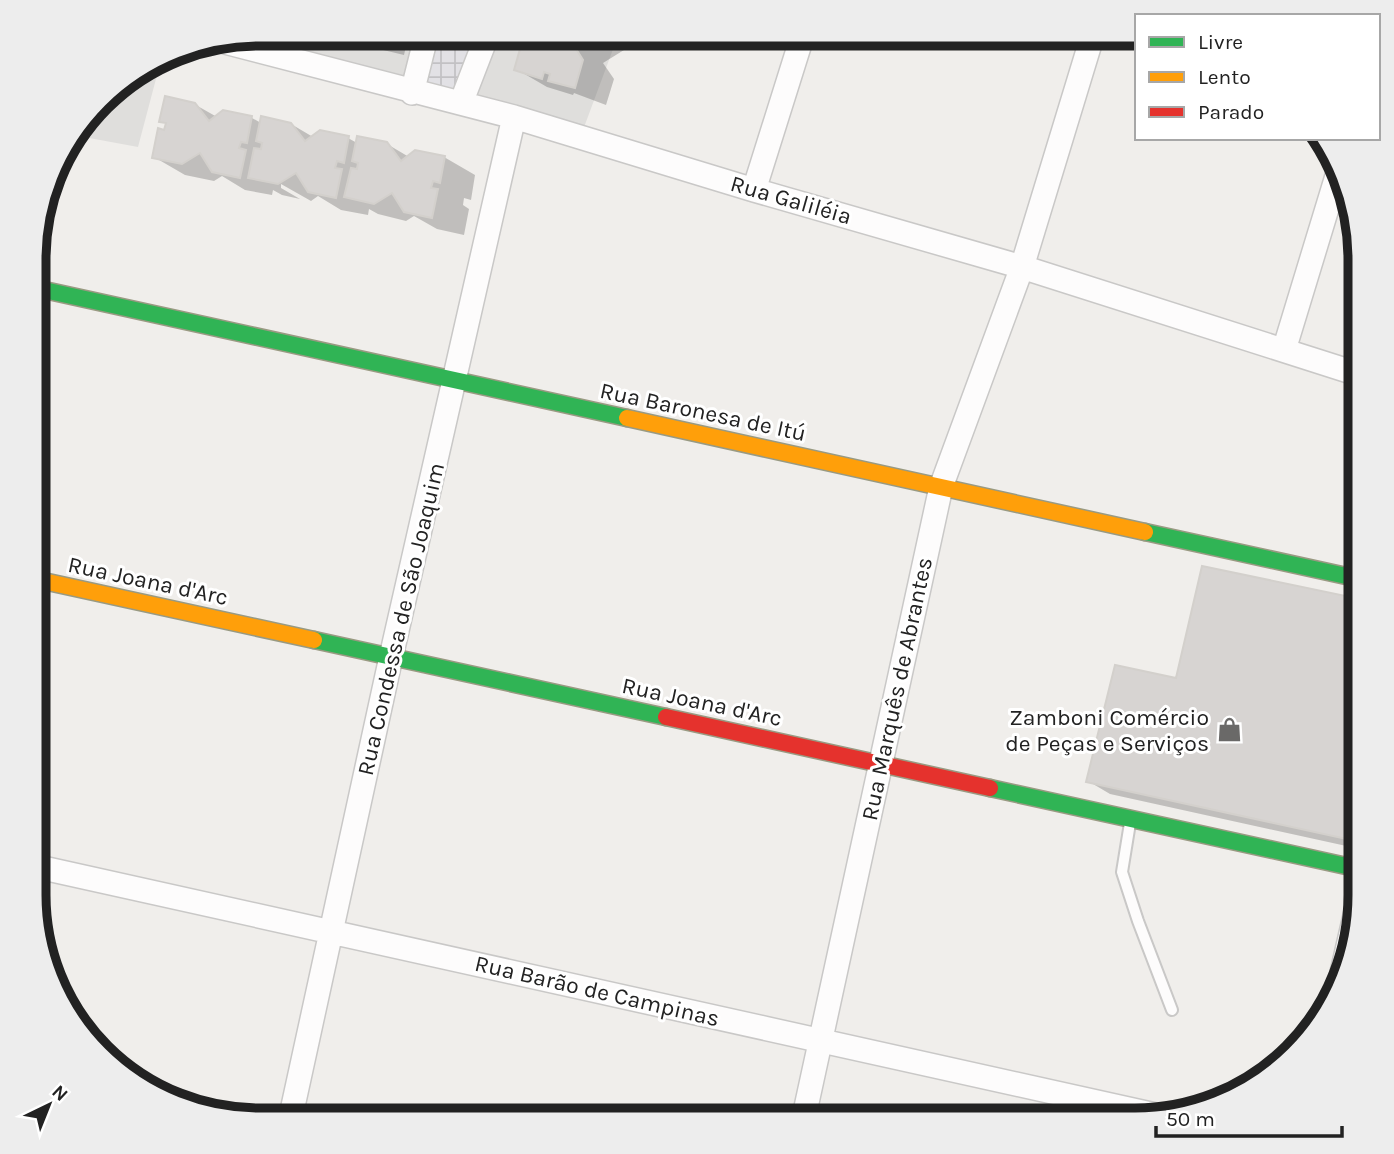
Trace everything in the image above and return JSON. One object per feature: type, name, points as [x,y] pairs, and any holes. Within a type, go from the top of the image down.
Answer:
[{"type":"street","points":[[412,93],[424,46]]},
{"type":"street","points":[[461,103],[483,46]]},
{"type":"street","points":[[754,190],[799,46]]},
{"type":"street","name":"Rua Marquês de Abrantes","points":[[806,1108],[941,487],[1022,267],[1089,46]]},
{"type":"street","name":"Rua Galiléia","points":[[241,47],[412,93],[514,117],[1022,267],[1348,371]]},
{"type":"street","name":"Rua Condessa de São Joaquim","points":[[293,1108],[391,657],[514,117]]},
{"type":"street","points":[[1284,350],[1334,184]]},
{"type":"street","name":"Rua Baronesa de Itú","points":[[45,290],[1348,576]]},
{"type":"street","name":"Rua Joana d'Arc","points":[[45,582],[1348,866]]},
{"type":"street","name":"Rua Barão de Campinas","points":[[46,869],[1124,1108]]},
{"type":"lane","points":[[1130,820],[1122,872],[1172,1010]]},
{"type":"shaded area","points":[[271,46],[614,46],[583,130]]},
{"type":"shaded area","points":[[427,46],[480,46],[462,97],[417,85]]},
{"type":"shaded area","points":[[158,71],[138,147],[84,137],[118,98]]},
{"type":"building","points":[[521,46],[574,46],[583,60],[575,88],[548,81],[550,74],[544,72],[542,79],[514,70]]},
{"type":"building","points":[[165,96],[195,103],[209,121],[223,110],[252,116],[247,143],[241,142],[239,148],[246,150],[240,178],[212,172],[200,153],[182,164],[152,158],[158,128],[164,130],[166,123],[159,122]]},
{"type":"building","points":[[261,116],[291,123],[305,141],[320,130],[349,136],[344,163],[337,161],[335,168],[342,169],[336,198],[308,192],[296,173],[278,184],[248,178],[254,148],[261,149],[262,143],[256,141]]},
{"type":"building","points":[[357,136],[387,142],[401,161],[415,150],[445,156],[440,183],[433,181],[431,188],[438,189],[432,218],[404,212],[392,193],[374,204],[344,197],[351,168],[357,169],[358,163],[352,161]]},
{"type":"building","name":"Zamboni Comércio de Peças e Serviços","points":[[1202,566],[1348,596],[1348,839],[1086,782],[1115,665],[1176,678]]},
{"type":"traffic: fast","points":[[45,290],[627,418]]},
{"type":"traffic: fast","points":[[1145,532],[1348,576]]},
{"type":"traffic: fast","points":[[314,640],[666,717]]},
{"type":"traffic: fast","points":[[990,788],[1348,866]]},
{"type":"traffic: slow","points":[[627,418],[1145,532]]},
{"type":"traffic: slow","points":[[45,582],[314,640]]},
{"type":"traffic: jam","points":[[666,717],[990,788]]},
{"type":"place","name":"Zamboni Comércio de Peças e Serviços","points":[[1229,730]]}]
